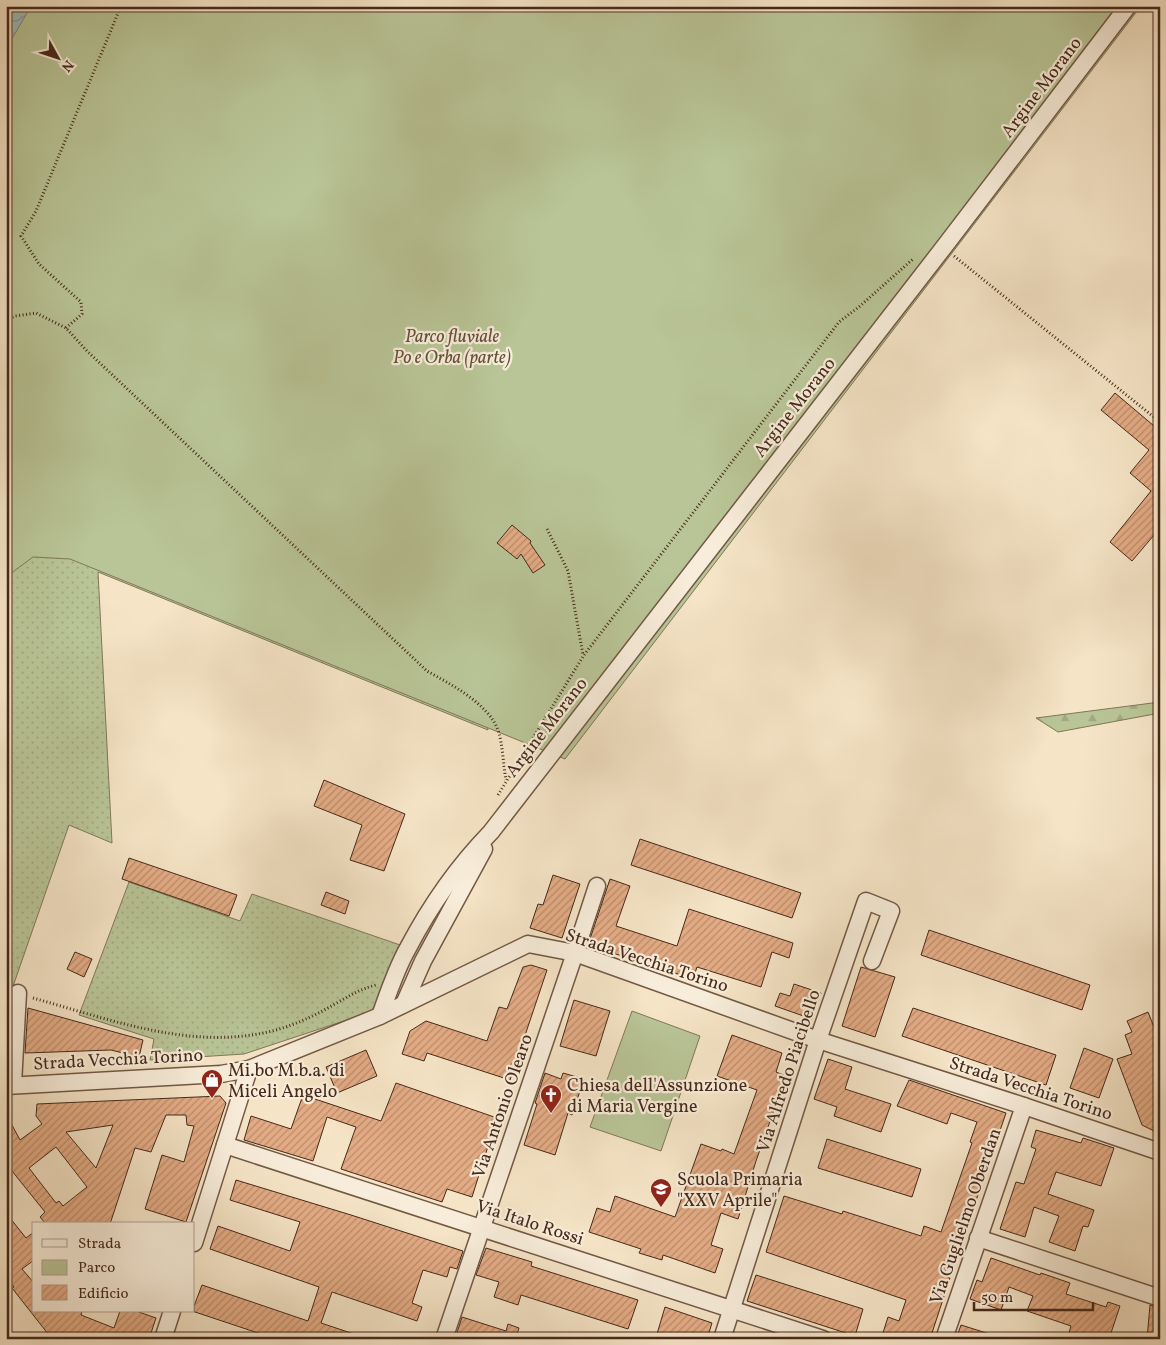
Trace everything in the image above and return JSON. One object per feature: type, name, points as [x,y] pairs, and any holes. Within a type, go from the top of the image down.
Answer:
[{"type":"street","name":"Argine Morano","points":[[380,1016],[407,949],[449,882],[472,852],[496,826],[1128,6]]},
{"type":"street","name":"Argine Morano","points":[[404,1004],[423,961],[496,826]]},
{"type":"street","name":"Via Antonio Olearo","points":[[444,1339],[597,886]]},
{"type":"street","name":"Via Alfredo Piacibello","points":[[722,1339],[818,1040],[866,901],[891,911],[872,961]]},
{"type":"street","name":"Strada Vecchia Torino","points":[[9,1085],[221,1074],[249,1069],[380,1016],[528,944],[575,953],[818,1040],[1160,1152]]},
{"type":"street","points":[[9,1085],[18,993]]},
{"type":"street","points":[[195,1240],[249,1069]]},
{"type":"street","name":"Via Guglielmo Oberdan","points":[[944,1339],[1024,1106]]},
{"type":"street","name":"Via Italo Rossi","points":[[225,1145],[823,1339]]},
{"type":"street","points":[[978,1238],[1160,1298]]},
{"type":"street","points":[[163,1339],[172,1312]]},
{"type":"path","points":[[66,328],[82,314],[81,302],[39,264],[21,236],[36,211],[121,6]]},
{"type":"path","points":[[944,247],[1160,422]]},
{"type":"path","points":[[496,798],[584,655],[839,322],[860,306],[916,256]]},
{"type":"path","points":[[6,320],[15,316],[36,313],[66,328],[87,351],[427,671],[468,695],[484,710],[497,729],[506,781]]},
{"type":"path","points":[[547,529],[568,571],[584,655]]},
{"type":"path","points":[[18,993],[121,1023],[175,1035],[224,1038],[274,1030],[306,1020],[361,989],[394,980]]},
{"type":"green space","name":"Parco fluviale Po e Orba (parte)","points":[[6,6],[1141,6],[565,759],[70,559],[33,557],[6,577]]},
{"type":"green space","points":[[6,49],[486,710],[488,730],[98,572],[112,843],[69,825],[10,995],[6,993]]},
{"type":"green space","points":[[1160,702],[1160,713],[1058,732],[1036,718]]},
{"type":"green space","points":[[129,882],[240,921],[252,894],[406,947],[371,1012],[244,1054],[150,1060],[154,1039],[79,1015]]},
{"type":"green space","points":[[632,1011],[700,1036],[661,1151],[590,1127]]},
{"type":"water","points":[[6,6],[31,6],[6,49]]},
{"type":"building","points":[[1115,393],[1160,431],[1160,528],[1132,561],[1110,542],[1151,491],[1130,473],[1149,450],[1101,410]]},
{"type":"building","points":[[512,525],[531,541],[530,543],[545,565],[533,573],[521,554],[517,559],[497,543]]},
{"type":"building","points":[[324,780],[405,814],[384,871],[350,860],[362,825],[314,806]]},
{"type":"building","points":[[640,839],[801,893],[792,918],[631,865]]},
{"type":"building","points":[[129,858],[237,895],[229,916],[122,879]]},
{"type":"building","points":[[553,875],[580,884],[562,938],[530,928],[538,904],[543,905]]},
{"type":"building","points":[[610,879],[630,886],[616,926],[677,946],[689,909],[793,943],[789,958],[772,952],[761,987],[697,967],[693,979],[588,945]]},
{"type":"building","points":[[326,892],[349,901],[345,914],[321,905]]},
{"type":"building","points":[[929,930],[1090,985],[1082,1010],[921,955]]},
{"type":"building","points":[[75,952],[92,959],[84,977],[67,969]]},
{"type":"building","points":[[531,965],[547,970],[510,1080],[427,1053],[424,1061],[402,1054],[410,1031],[426,1021],[487,1041],[499,1007],[507,1009],[523,967]]},
{"type":"building","points":[[861,967],[895,977],[875,1037],[842,1026]]},
{"type":"building","points":[[794,984],[821,993],[812,1019],[775,1006],[780,993],[790,996]]},
{"type":"building","points":[[574,1000],[610,1011],[596,1056],[560,1046]]},
{"type":"building","points":[[28,1008],[143,1040],[139,1057],[111,1050],[25,1053]]},
{"type":"building","points":[[913,1008],[1056,1055],[1046,1085],[902,1036]]},
{"type":"building","points":[[1148,1012],[1160,1042],[1160,1134],[1142,1125],[1117,1059],[1132,1054],[1125,1035],[1132,1032],[1127,1021]]},
{"type":"building","points":[[732,1035],[782,1053],[776,1072],[786,1076],[738,1219],[721,1213],[711,1245],[723,1249],[715,1273],[663,1255],[662,1260],[639,1253],[641,1249],[589,1232],[597,1208],[610,1212],[615,1196],[675,1217],[701,1144],[734,1154],[757,1090],[717,1076]]},
{"type":"building","points":[[1084,1048],[1113,1059],[1099,1098],[1070,1088]]},
{"type":"building","points":[[366,1050],[377,1076],[337,1093],[326,1067]]},
{"type":"building","points":[[828,1059],[852,1067],[845,1089],[891,1104],[881,1132],[834,1116],[837,1107],[814,1099]]},
{"type":"building","name":"Chiesa dell'Assunzione di Maria Vergine","points":[[545,1073],[561,1079],[563,1073],[584,1079],[572,1115],[568,1113],[555,1155],[524,1145]]},
{"type":"building","points":[[909,1080],[1006,1113],[970,1218],[963,1216],[944,1276],[950,1278],[930,1339],[881,1339],[888,1317],[899,1321],[906,1300],[766,1252],[784,1196],[842,1214],[843,1211],[921,1236],[924,1226],[941,1232],[972,1143],[970,1142],[977,1122],[951,1113],[947,1124],[897,1106]]},
{"type":"building","points":[[396,1083],[497,1118],[472,1197],[447,1189],[442,1202],[341,1169],[356,1127],[327,1117],[313,1161],[244,1140],[251,1116],[291,1129],[303,1095],[381,1121]]},
{"type":"building","points":[[220,1096],[226,1103],[186,1222],[145,1209],[162,1155],[184,1162],[194,1126],[187,1125],[186,1115],[166,1115],[151,1152],[135,1148],[111,1222],[44,1222],[40,1217],[45,1212],[12,1171],[6,1175],[6,1114],[20,1140],[42,1124],[36,1116],[37,1104]],"holes":[[[113,1125],[96,1168],[66,1132]],[[56,1147],[87,1187],[63,1206],[59,1201],[56,1203],[29,1168]]]},
{"type":"building","points":[[1036,1130],[1081,1143],[1083,1138],[1114,1148],[1101,1186],[1056,1172],[1048,1194],[1094,1210],[1088,1227],[1083,1226],[1075,1251],[1049,1242],[1059,1216],[1034,1207],[1025,1237],[1000,1229],[1016,1182],[1024,1184],[1036,1149],[1031,1147]]},
{"type":"building","points":[[827,1139],[921,1169],[912,1197],[818,1168]]},
{"type":"building","points":[[236,1180],[463,1251],[457,1269],[450,1267],[447,1277],[423,1270],[412,1303],[422,1307],[417,1321],[332,1292],[321,1323],[360,1336],[359,1339],[276,1339],[195,1312],[195,1303],[202,1285],[308,1321],[319,1287],[210,1249],[218,1226],[290,1251],[300,1222],[230,1200]]},
{"type":"building","points":[[6,1213],[26,1238],[32,1234],[32,1262],[22,1269],[32,1281],[32,1312],[82,1312],[81,1315],[114,1328],[120,1312],[139,1312],[156,1318],[149,1339],[52,1339],[12,1288],[14,1287],[6,1277]]},
{"type":"building","points":[[486,1248],[532,1262],[531,1266],[638,1300],[628,1329],[521,1295],[518,1305],[494,1297],[499,1282],[476,1275]]},
{"type":"building","points":[[991,1258],[1070,1283],[1066,1294],[1106,1307],[1108,1302],[1120,1306],[1109,1339],[1076,1339],[1068,1336],[1071,1326],[1027,1311],[1033,1296],[1009,1287],[1001,1310],[970,1299],[977,1280],[982,1282]]},
{"type":"building","points":[[756,1275],[863,1309],[855,1336],[747,1301]]},
{"type":"building","points":[[1150,1305],[1160,1308],[1160,1339],[1147,1339]]},
{"type":"building","points":[[665,1307],[712,1323],[707,1339],[672,1339],[657,1334]]},
{"type":"building","points":[[462,1317],[506,1331],[508,1324],[519,1328],[517,1334],[522,1336],[522,1339],[455,1339]]},
{"type":"building","points":[[961,1325],[996,1336],[996,1339],[956,1339]]},
{"type":"place","name":"Mi.bo M.b.a. di Miceli Angelo","points":[[212,1099]]},
{"type":"place","name":"Chiesa dell'Assunzione di Maria Vergine","points":[[551,1114]]},
{"type":"place","name":"Scuola Primaria \"XXV Aprile\"","points":[[661,1208]]}]
